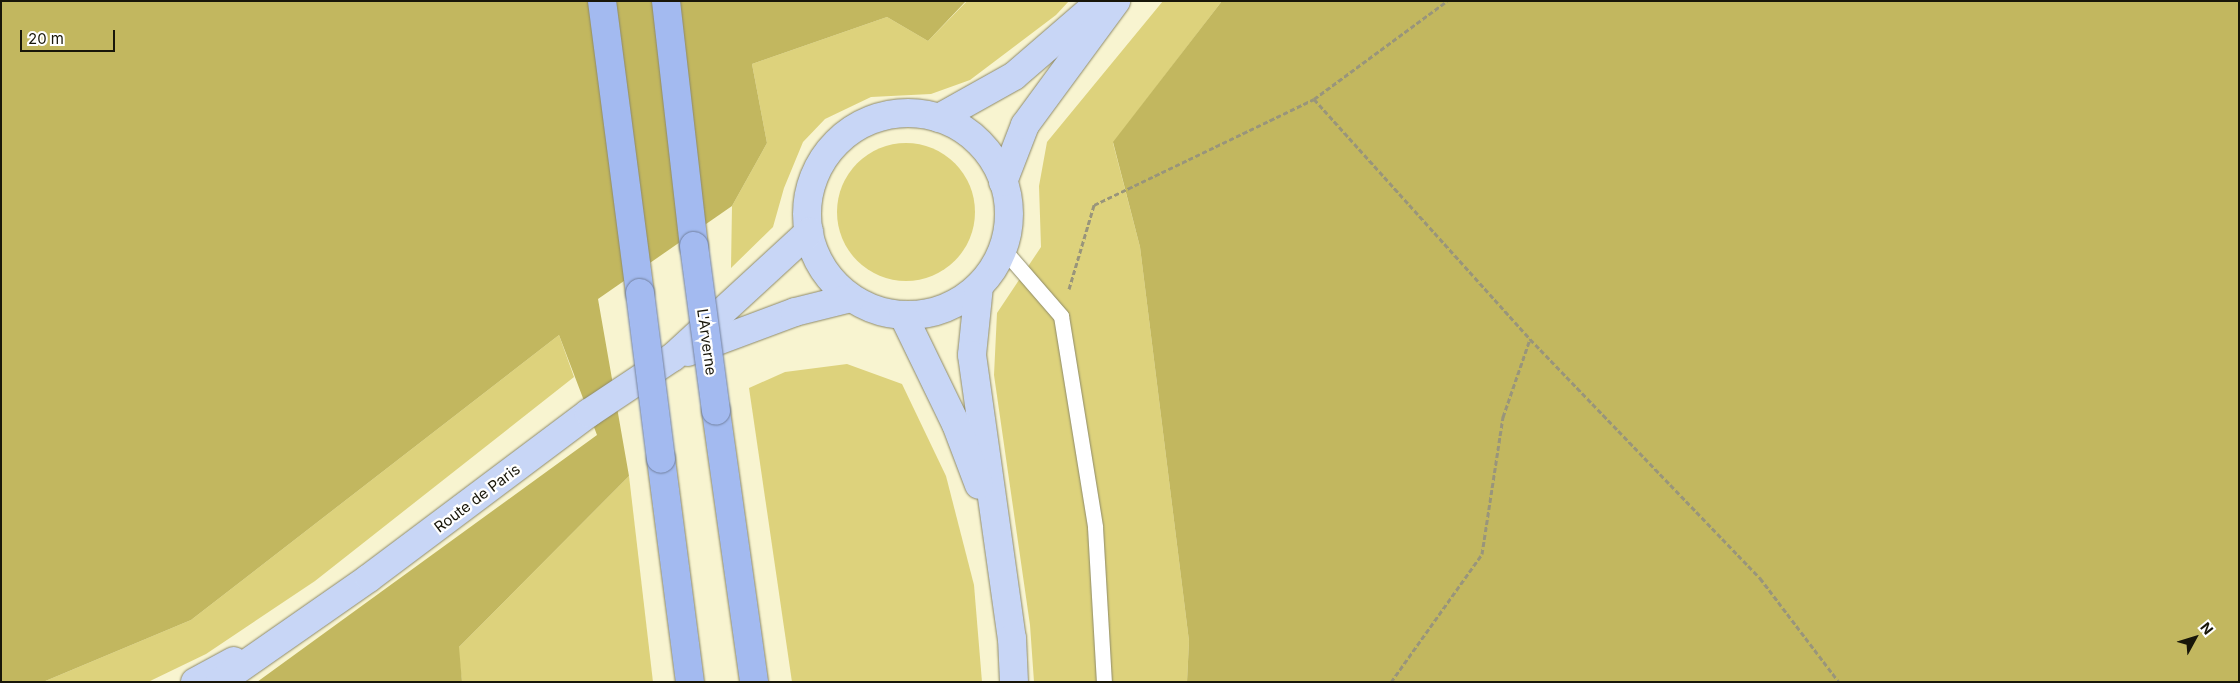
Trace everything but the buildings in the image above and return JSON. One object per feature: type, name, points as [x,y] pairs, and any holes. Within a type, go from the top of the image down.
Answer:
[{"type":"highway","points":[[602,1],[690,682]]},
{"type":"highway","name":"L'Arverne","points":[[666,1],[694,246],[754,682]]},
{"type":"main road","points":[[939,118],[1014,76],[1101,1]]},
{"type":"main road","points":[[1003,182],[1025,125],[1116,1]]},
{"type":"main road","points":[[898,114],[939,118],[979,142],[993,161],[1003,182],[1008,204],[1003,249],[979,286],[966,297],[936,311],[903,315],[885,313],[851,298],[823,269],[809,232],[808,204],[817,171],[842,138],[859,126],[898,114]]},
{"type":"main road","points":[[673,357],[809,232]]},
{"type":"main road","points":[[979,286],[972,355],[997,531],[1014,682]]},
{"type":"main road","points":[[673,357],[795,312],[851,298]]},
{"type":"main road","points":[[903,315],[956,424],[997,531]]},
{"type":"main road","name":"Route de Paris","points":[[280,638],[369,578],[589,413],[673,357]]},
{"type":"main road","points":[[194,682],[280,638]]},
{"type":"main road","points":[[220,682],[280,638]]},
{"type":"lane","points":[[1003,249],[1061,316],[1095,526],[1104,682]]},
{"type":"path","points":[[1061,316],[1094,205],[1314,99],[1447,1]]},
{"type":"path","points":[[1314,99],[1530,338],[1760,578],[1839,682]]},
{"type":"path","points":[[1391,682],[1482,554],[1503,417],[1530,338]]},
{"type":"shaded area","points":[[1,1],[966,1],[928,41],[887,17],[752,64],[767,143],[732,206],[598,299],[629,476],[459,647],[462,682],[257,682],[597,435],[559,335],[191,620],[43,682],[1,682]]},
{"type":"shaded area","points":[[967,1],[1069,1],[1056,15],[970,80],[931,94],[871,97],[825,119],[803,142],[784,188],[773,227],[731,268],[732,206],[767,143],[752,64],[887,17],[928,41]]},
{"type":"shaded area","points":[[1163,1],[1222,1],[1113,143],[1140,247],[1189,641],[1187,682],[1034,682],[1030,625],[994,375],[997,313],[1041,247],[1039,186],[1047,142]]},
{"type":"shaded area","points":[[1222,1],[2239,1],[2239,682],[1187,682],[1189,641],[1140,247],[1113,142]]},
{"type":"shaded area","points":[[906,143],[920,144],[933,148],[945,154],[955,163],[964,173],[970,185],[974,198],[974,226],[970,239],[964,251],[955,261],[945,270],[933,276],[920,280],[906,281],[892,280],[879,276],[867,270],[857,261],[848,251],[842,239],[838,226],[837,212],[838,198],[842,185],[848,173],[857,163],[867,154],[879,148],[892,144]]},
{"type":"shaded area","points":[[559,335],[574,377],[315,581],[206,654],[148,682],[43,682],[191,620]]},
{"type":"shaded area","points":[[847,364],[902,384],[946,476],[974,585],[982,682],[792,682],[749,388],[785,372]]},
{"type":"shaded area","points":[[629,476],[653,682],[462,682],[458,648]]}]
